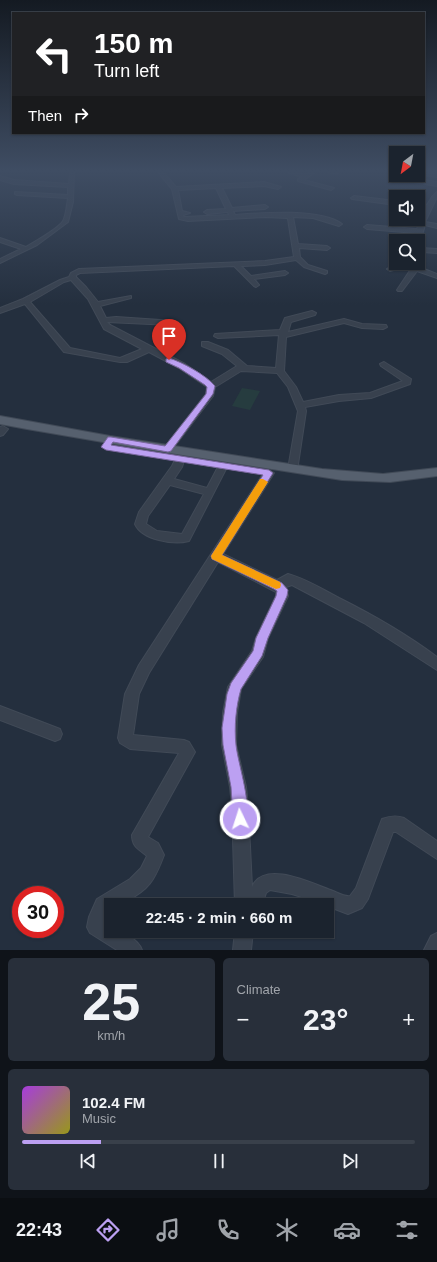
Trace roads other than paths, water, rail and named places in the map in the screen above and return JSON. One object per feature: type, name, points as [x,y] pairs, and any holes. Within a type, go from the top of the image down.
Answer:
[{"type":"main road","points":[[1,428],[108,443],[180,458],[269,473],[375,485],[437,480]]},
{"type":"main road","points":[[108,443],[168,449],[293,469],[356,476],[384,478],[437,472]]},
{"type":"street","points":[[0,261],[26,249],[44,238],[67,220],[67,216]]},
{"type":"street","points":[[181,216],[181,218],[186,219],[250,216]]},
{"type":"street","points":[[287,216],[290,218],[297,258],[306,266],[325,272]]},
{"type":"street","points":[[315,216],[339,224]]},
{"type":"street","points":[[425,224],[437,226]]},
{"type":"street","points":[[367,228],[418,231],[421,226]]},
{"type":"street","points":[[0,240],[26,249]]},
{"type":"street","points":[[296,246],[327,248]]},
{"type":"street","points":[[425,249],[437,251]]},
{"type":"street","points":[[0,312],[26,301],[62,281],[72,278],[76,272],[272,262],[297,258]]},
{"type":"street","points":[[235,264],[256,285]]},
{"type":"street","points":[[400,290],[414,270]]},
{"type":"street","points":[[418,270],[437,276]]},
{"type":"street","points":[[250,278],[285,273]]},
{"type":"street","points":[[72,278],[96,305],[104,323],[111,329],[182,366],[211,386]]},
{"type":"street","points":[[96,305],[130,297]]},
{"type":"street","points":[[26,301],[67,350],[124,360],[148,349]]},
{"type":"street","points":[[293,469],[302,416],[300,405],[292,387],[280,371],[283,333],[288,320],[312,313]]},
{"type":"street","points":[[103,320],[116,319],[172,323]]},
{"type":"street","points":[[218,336],[283,333],[344,321],[362,326],[383,327]]},
{"type":"street","points":[[205,344],[224,352],[244,368]]},
{"type":"street","points":[[300,405],[339,398],[371,395],[407,382],[408,379],[384,364]]},
{"type":"street","points":[[168,449],[210,394],[211,386],[236,369],[244,368],[280,371]]},
{"type":"street","points":[[180,458],[177,467],[143,515],[141,524],[142,528],[148,533],[175,538],[185,538],[223,465]]},
{"type":"street","points":[[133,950],[96,927],[98,917],[103,905],[136,885],[147,874],[156,855],[152,849],[140,841],[140,835],[188,752],[184,747],[130,742],[125,738],[129,704],[144,669],[269,473]]},
{"type":"street","points":[[167,481],[210,492]]},
{"type":"street","points":[[216,556],[278,586],[282,590],[282,596],[262,638],[258,653],[235,687],[230,713],[229,745],[238,787],[240,806],[244,898]]},
{"type":"street","points":[[278,586],[288,579],[295,581],[361,614],[437,664]]},
{"type":"street","points":[[0,713],[55,734]]},
{"type":"street","points":[[334,900],[348,905],[356,902],[362,893],[388,825],[398,824],[437,851]]},
{"type":"street","points":[[256,898],[260,886],[265,882],[273,881],[297,887],[328,898]]},
{"type":"street","points":[[242,950],[243,938]]},
{"type":"street","points":[[433,950],[437,942]]}]
